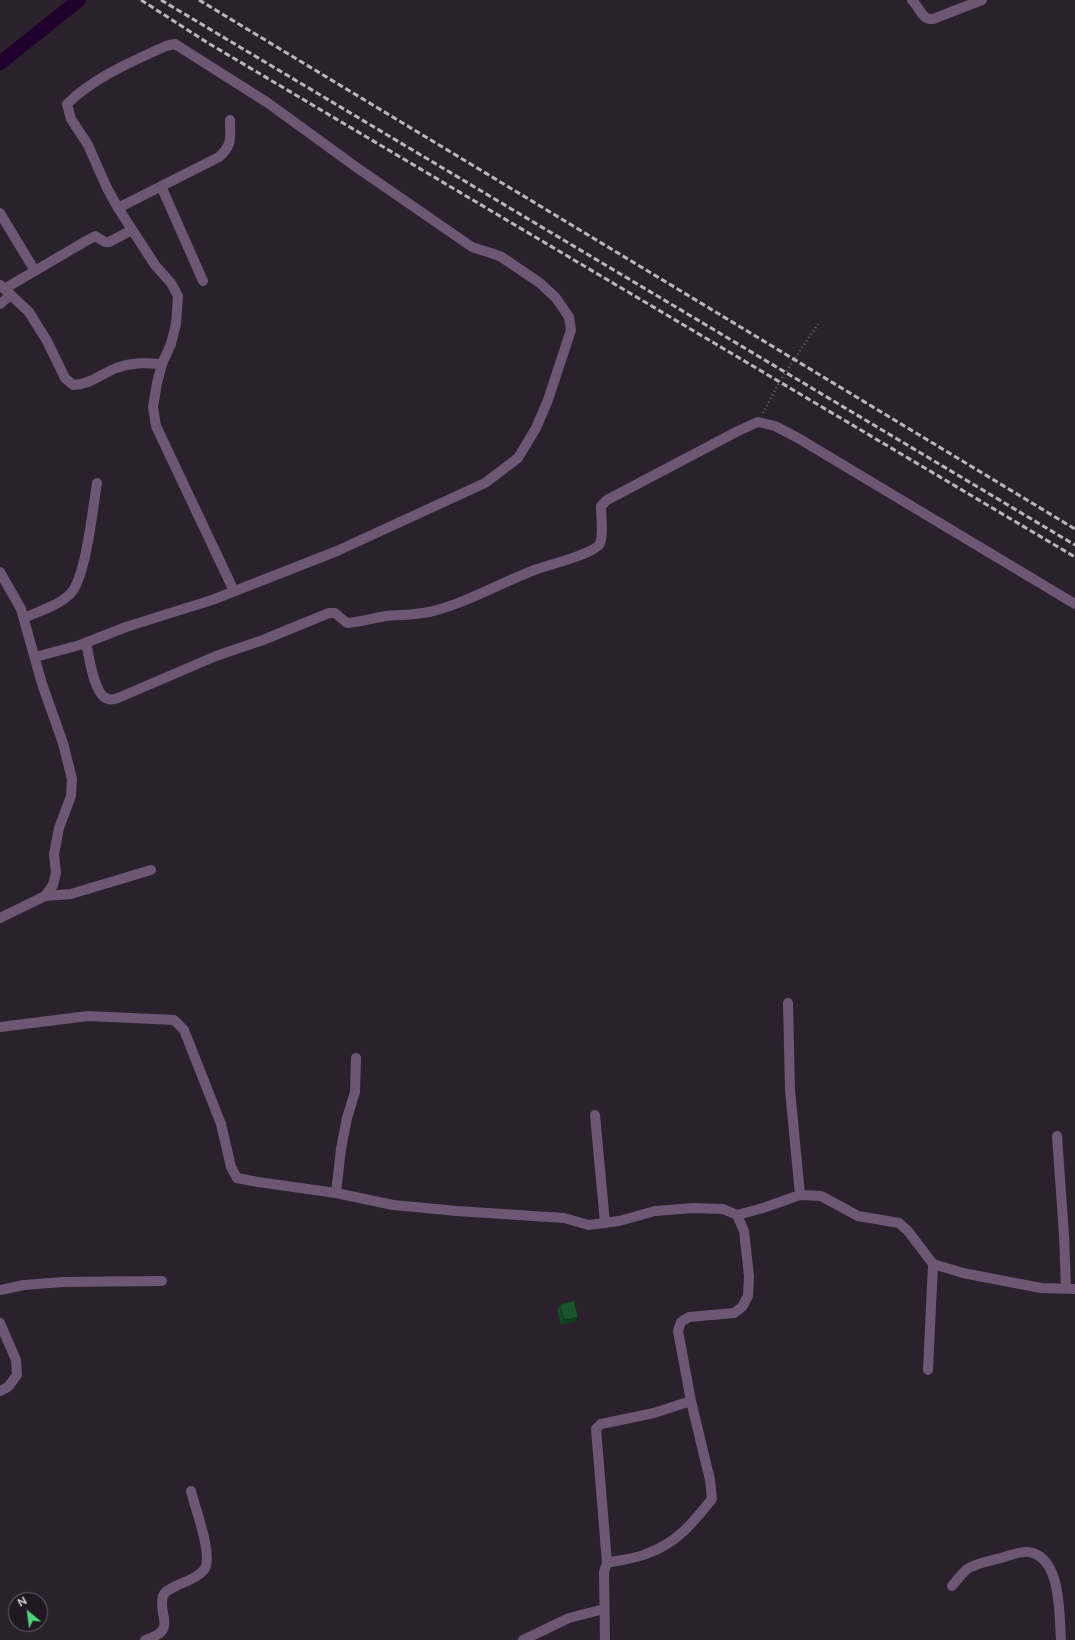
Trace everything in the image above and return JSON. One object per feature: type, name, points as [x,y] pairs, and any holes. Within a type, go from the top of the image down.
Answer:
[{"type":"street","points":[[912,0],[923,16],[929,20],[982,0]]},
{"type":"street","points":[[35,657],[86,643],[126,627],[212,600],[337,551],[485,483],[518,458],[536,428],[548,400],[571,330],[569,317],[556,298],[540,282],[500,256],[472,247],[268,104],[175,44],[166,46],[112,72],[81,91],[67,104],[71,119],[88,145],[118,208],[155,265],[171,283],[178,296],[176,324],[171,344],[162,364],[157,383],[153,407],[156,426],[234,591]]},
{"type":"street","points":[[118,208],[219,157],[227,150],[230,143],[230,120]]},
{"type":"street","points":[[161,186],[203,280]]},
{"type":"street","points":[[0,213],[35,271]]},
{"type":"street","points":[[0,304],[5,290],[91,238],[95,236],[105,242],[109,242],[132,230]]},
{"type":"street","points":[[5,290],[29,312],[47,341],[65,378],[73,385],[85,384],[116,368],[138,362],[162,364]]},
{"type":"street","points":[[86,643],[94,678],[102,696],[108,700],[118,698],[216,656],[263,640],[329,613],[335,613],[347,623],[386,616],[404,616],[429,612],[472,597],[536,570],[589,552],[599,545],[602,537],[600,518],[602,506],[607,500],[758,422],[775,426],[798,438],[1075,604]]},
{"type":"street","points":[[24,618],[62,601],[72,593],[79,580],[91,525],[97,483]]},
{"type":"street","points":[[0,572],[21,609],[72,779],[71,796],[58,828],[54,854],[56,873],[53,885],[45,896]]},
{"type":"street","points":[[0,918],[45,896],[70,894],[151,870]]},
{"type":"street","points":[[788,1003],[790,1090],[800,1195]]},
{"type":"street","points":[[0,1027],[88,1016],[174,1020],[184,1030],[221,1124],[231,1167],[237,1178],[336,1193],[393,1205],[564,1218],[589,1225],[619,1221],[654,1211],[694,1208],[723,1209],[738,1215],[800,1195],[821,1196],[858,1216],[899,1223],[908,1231],[933,1264],[963,1273],[1041,1288],[1071,1289],[1064,1235],[1057,1136]]},
{"type":"street","points":[[336,1193],[342,1141],[355,1092],[356,1058]]},
{"type":"street","points":[[595,1115],[605,1223]]},
{"type":"street","points":[[606,1563],[646,1554],[675,1540],[691,1526],[712,1499],[710,1480],[691,1401],[678,1331],[681,1322],[690,1316],[734,1313],[742,1307],[748,1296],[749,1276],[744,1231],[738,1215]]},
{"type":"street","points":[[928,1370],[933,1264]]},
{"type":"street","points":[[0,1290],[24,1285],[63,1282],[162,1281]]},
{"type":"street","points":[[0,1323],[16,1360],[17,1375],[8,1387],[0,1392]]},
{"type":"street","points":[[605,1640],[604,1572],[606,1563],[596,1429],[601,1424],[654,1413],[691,1401]]},
{"type":"street","points":[[145,1640],[160,1634],[166,1622],[163,1605],[164,1595],[168,1590],[196,1577],[204,1570],[208,1563],[208,1552],[191,1491]]},
{"type":"street","points":[[952,1586],[967,1569],[1026,1551],[1034,1553],[1049,1566],[1055,1580],[1058,1595],[1061,1640]]},
{"type":"street","points":[[523,1640],[569,1618],[604,1608]]},
{"type":"path","points":[[758,422],[780,381],[818,324]]},
{"type":"building","points":[[574,1301],[578,1317],[564,1320],[560,1305]]},
{"type":"waterway","points":[[0,63],[79,0]]},
{"type":"railway","points":[[141,0],[208,43],[1075,557]]},
{"type":"railway","points":[[161,0],[1075,545]]},
{"type":"railway","points":[[199,0],[1075,529]]}]
